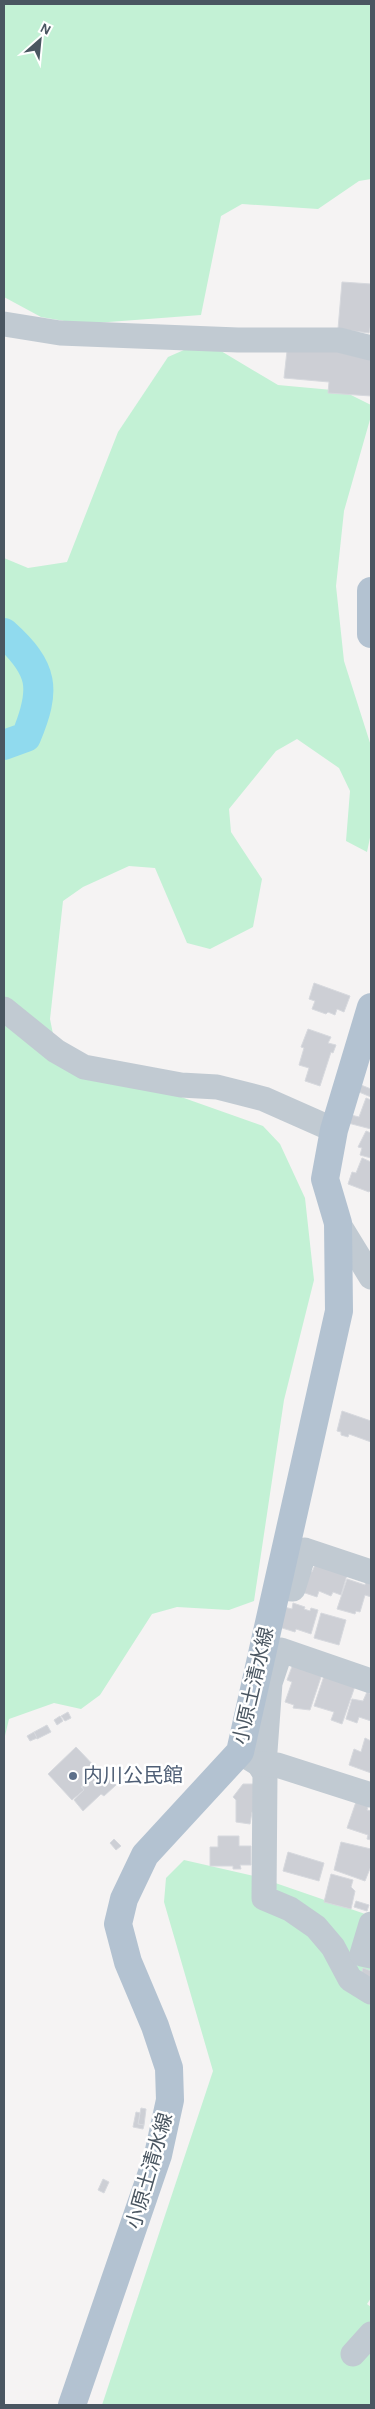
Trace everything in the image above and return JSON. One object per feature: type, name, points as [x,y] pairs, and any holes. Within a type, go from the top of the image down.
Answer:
[{"type":"main road","points":[[371,592],[371,634]]},
{"type":"main road","name":"小原土清水線","points":[[72,2405],[158,2155],[170,2100],[169,2068],[155,2026],[128,1962],[118,1924],[124,1899],[145,1855],[250,1758],[277,1588],[339,1312],[338,1223],[325,1179],[334,1130],[371,1007]]},
{"type":"street","points":[[4,324],[60,333],[238,340],[339,340],[371,348]]},
{"type":"street","points":[[4,1010],[56,1051],[84,1067],[180,1085],[217,1087],[264,1099],[334,1130]]},
{"type":"street","points":[[338,1223],[371,1249]]},
{"type":"street","points":[[338,1223],[371,1277]]},
{"type":"street","points":[[277,1588],[293,1589],[305,1550],[371,1572]]},
{"type":"street","points":[[250,1758],[265,1751],[270,1683],[280,1650],[371,1681]]},
{"type":"street","points":[[250,1758],[371,1796]]},
{"type":"street","points":[[250,1758],[265,1774],[264,1898],[290,1909],[316,1927],[333,1947],[350,1979],[371,1992]]},
{"type":"street","points":[[371,1924],[362,1954],[371,1956]]},
{"type":"street","points":[[352,2354],[371,2334]]},
{"type":"green space","points":[[4,4],[371,4],[371,179],[359,181],[318,209],[242,204],[221,216],[201,315],[82,324],[41,317],[4,297]]},
{"type":"green space","points":[[193,346],[221,351],[278,385],[343,391],[371,405],[371,416],[344,511],[336,586],[344,661],[371,746],[371,833],[367,852],[346,841],[350,791],[339,768],[297,739],[276,751],[229,809],[231,832],[262,879],[253,927],[210,949],[187,943],[155,868],[129,866],[83,887],[63,901],[50,1019],[55,1044],[167,1092],[263,1126],[280,1144],[305,1198],[314,1280],[284,1400],[254,1601],[229,1610],[177,1607],[152,1614],[100,1695],[81,1709],[54,1703],[9,1719],[4,1740],[4,558],[28,568],[67,562],[118,432],[168,357]]},
{"type":"green space","points":[[184,1860],[258,1877],[371,1916],[371,2298],[367,2304],[371,2307],[371,2405],[102,2405],[213,2071],[164,1902],[166,1878]]},
{"type":"building","points":[[342,282],[371,284],[371,323],[369,333],[338,329]]},
{"type":"building","points":[[288,342],[371,348],[371,396],[328,393],[329,382],[284,378]]},
{"type":"building","points":[[314,983],[350,996],[344,1012],[337,1009],[335,1015],[312,1009],[315,1001],[309,999]]},
{"type":"building","points":[[308,1029],[331,1037],[328,1043],[336,1045],[333,1053],[331,1052],[320,1086],[305,1081],[309,1068],[299,1065],[304,1048],[301,1047]]},
{"type":"building","points":[[361,1085],[371,1089],[371,1097],[359,1092]]},
{"type":"building","points":[[366,1098],[371,1100],[371,1129],[348,1123],[351,1115],[359,1117]]},
{"type":"building","points":[[366,1131],[371,1133],[371,1158],[360,1155],[362,1148],[358,1147]]},
{"type":"building","points":[[362,1158],[371,1162],[371,1190],[369,1192],[348,1184],[352,1172],[356,1173]]},
{"type":"building","points":[[342,1411],[371,1421],[371,1442],[349,1434],[348,1437],[341,1435],[341,1432],[337,1431]]},
{"type":"building","points":[[315,1565],[347,1575],[341,1595],[333,1592],[331,1596],[319,1591],[317,1597],[302,1592],[309,1571],[312,1572]]},
{"type":"building","points":[[347,1579],[365,1585],[366,1581],[371,1583],[371,1597],[365,1595],[360,1612],[356,1611],[355,1614],[337,1609]]},
{"type":"building","points":[[293,1603],[310,1611],[311,1608],[318,1610],[311,1634],[296,1629],[295,1632],[279,1627],[284,1607],[292,1609]]},
{"type":"building","points":[[321,1613],[346,1620],[339,1645],[314,1638]]},
{"type":"building","points":[[293,1664],[322,1674],[310,1710],[293,1708],[294,1705],[285,1702],[292,1682],[287,1680]]},
{"type":"building","points":[[324,1676],[355,1686],[342,1724],[331,1720],[334,1712],[314,1706]]},
{"type":"building","points":[[367,1692],[371,1694],[371,1721],[359,1717],[357,1723],[346,1719],[352,1699],[363,1701]]},
{"type":"building","points":[[68,1712],[71,1718],[65,1721],[61,1716]]},
{"type":"building","points":[[60,1716],[63,1721],[57,1725],[54,1720]]},
{"type":"building","points":[[47,1725],[51,1732],[37,1739],[34,1732]]},
{"type":"building","points":[[34,1732],[37,1738],[30,1741],[27,1736]]},
{"type":"building","points":[[365,1738],[371,1741],[371,1773],[349,1765],[354,1749],[361,1752]]},
{"type":"building","points":[[76,1747],[99,1771],[81,1787],[84,1790],[72,1800],[48,1774]]},
{"type":"building","points":[[98,1769],[108,1775],[116,1785],[104,1796],[101,1794],[83,1811],[74,1800],[84,1790],[82,1787],[99,1771]]},
{"type":"building","points":[[243,1784],[258,1784],[259,1812],[252,1812],[250,1824],[236,1822],[236,1800],[233,1797]]},
{"type":"building","points":[[357,1799],[369,1803],[367,1810],[371,1811],[371,1840],[367,1839],[368,1835],[347,1828]]},
{"type":"building","points":[[218,1836],[239,1836],[239,1846],[251,1846],[251,1865],[240,1865],[241,1869],[233,1869],[233,1866],[210,1866],[210,1847],[218,1847]]},
{"type":"building","points":[[114,1839],[121,1846],[116,1850],[110,1843]]},
{"type":"building","points":[[341,1842],[371,1849],[371,1866],[365,1881],[334,1870]]},
{"type":"building","points":[[288,1852],[324,1863],[319,1881],[283,1871]]},
{"type":"building","points":[[331,1874],[353,1880],[351,1887],[355,1891],[351,1909],[324,1902]]},
{"type":"building","points":[[356,1901],[369,1905],[367,1911],[354,1907]]},
{"type":"building","points":[[363,1968],[371,1971],[370,1982],[360,1978]]},
{"type":"building","points":[[141,2108],[146,2109],[144,2125],[138,2124]]},
{"type":"building","points":[[136,2112],[140,2113],[138,2124],[144,2125],[143,2129],[133,2127]]},
{"type":"building","points":[[103,2179],[109,2182],[104,2193],[98,2190]]},
{"type":"waterway","points":[[4,633],[27,658],[34,669],[38,681],[37,706],[26,737],[4,745]]},
{"type":"place","name":"内川公民館","points":[[73,1776]]}]
